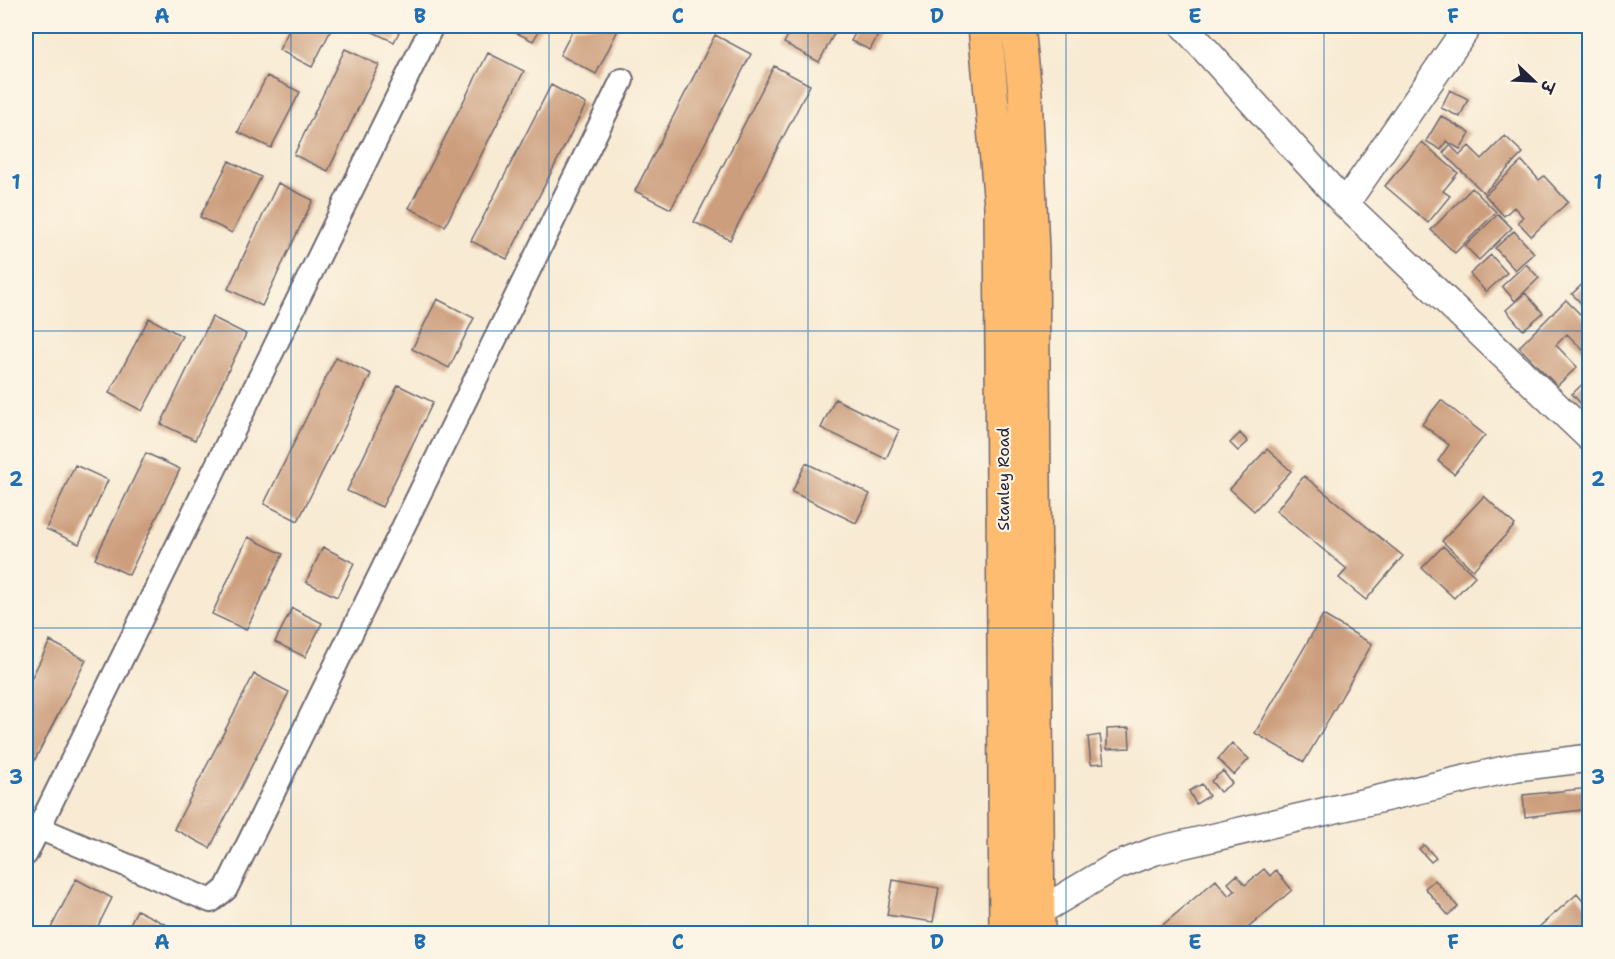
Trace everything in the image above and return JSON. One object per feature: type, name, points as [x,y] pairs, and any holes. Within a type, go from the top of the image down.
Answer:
[{"type":"main road","name":"Stanley Road","points":[[985,26],[1001,206],[1005,933]]},
{"type":"main road","name":"Stanley Road","points":[[1018,26],[1025,93],[1032,250],[1038,923]]},
{"type":"street","points":[[26,854],[432,26]]},
{"type":"street","points":[[1184,26],[1346,204],[1590,438]]},
{"type":"street","points":[[1346,204],[1468,26]]},
{"type":"street","points":[[39,828],[211,901],[226,889],[622,80]]},
{"type":"street","points":[[1005,933],[1038,923],[1114,867],[1155,851],[1517,766],[1590,758]]},
{"type":"building","points":[[291,26],[333,26],[312,67],[279,50]]},
{"type":"building","points":[[360,26],[402,26],[394,42]]},
{"type":"building","points":[[503,26],[542,26],[533,41]]},
{"type":"building","points":[[575,26],[620,26],[596,74],[560,55]]},
{"type":"building","points":[[750,26],[763,26],[761,31]]},
{"type":"building","points":[[793,26],[838,26],[819,62],[784,43]]},
{"type":"building","points":[[859,26],[869,26],[880,31],[870,50],[851,41]]},
{"type":"building","points":[[715,35],[751,54],[671,209],[635,191]]},
{"type":"building","points":[[345,49],[379,65],[328,171],[294,155]]},
{"type":"building","points":[[488,53],[524,71],[445,226],[409,208]]},
{"type":"building","points":[[774,66],[810,85],[730,240],[694,222]]},
{"type":"building","points":[[267,76],[300,92],[271,148],[238,132]]},
{"type":"building","points":[[551,85],[586,104],[507,259],[471,241]]},
{"type":"building","points":[[1450,90],[1468,99],[1460,117],[1441,108]]},
{"type":"building","points":[[1441,116],[1470,133],[1460,149],[1446,141],[1441,150],[1426,141]]},
{"type":"building","points":[[1505,136],[1523,153],[1484,193],[1443,153],[1450,145],[1460,155],[1469,146],[1482,159]]},
{"type":"building","points":[[1422,142],[1458,173],[1443,191],[1450,196],[1428,223],[1385,186]]},
{"type":"building","points":[[229,161],[261,177],[232,233],[200,217]]},
{"type":"building","points":[[1522,161],[1539,180],[1544,176],[1568,202],[1531,236],[1518,222],[1523,217],[1514,207],[1504,216],[1485,195]]},
{"type":"building","points":[[278,183],[313,200],[262,306],[228,289]]},
{"type":"building","points":[[1472,188],[1496,212],[1455,253],[1431,230]]},
{"type":"building","points":[[1498,214],[1512,228],[1479,260],[1465,246]]},
{"type":"building","points":[[1514,231],[1534,253],[1515,270],[1495,248]]},
{"type":"building","points":[[1491,255],[1507,273],[1486,292],[1470,274]]},
{"type":"building","points":[[1526,264],[1539,278],[1515,301],[1502,286]]},
{"type":"building","points":[[1590,277],[1590,312],[1572,294]]},
{"type":"building","points":[[1525,293],[1543,313],[1523,330],[1506,310]]},
{"type":"building","points":[[437,299],[474,318],[449,368],[412,349]]},
{"type":"building","points":[[1566,300],[1590,324],[1590,357],[1567,334],[1556,345],[1577,367],[1557,386],[1519,347]]},
{"type":"building","points":[[212,317],[246,334],[195,440],[161,424]]},
{"type":"building","points":[[149,318],[182,336],[142,411],[109,393]]},
{"type":"building","points":[[336,357],[371,374],[298,521],[264,504]]},
{"type":"building","points":[[1590,377],[1590,413],[1572,394]]},
{"type":"building","points":[[398,385],[433,402],[382,507],[347,491]]},
{"type":"building","points":[[835,399],[899,430],[886,459],[821,428]]},
{"type":"building","points":[[1441,400],[1485,435],[1454,474],[1438,461],[1449,445],[1422,424]]},
{"type":"building","points":[[1240,433],[1248,442],[1238,451],[1230,443]]},
{"type":"building","points":[[1267,449],[1291,471],[1254,511],[1230,489]]},
{"type":"building","points":[[146,453],[180,469],[129,575],[95,559]]},
{"type":"building","points":[[806,463],[870,494],[856,523],[792,492]]},
{"type":"building","points":[[75,465],[108,480],[79,544],[46,529]]},
{"type":"building","points":[[1304,476],[1403,556],[1366,600],[1339,578],[1347,569],[1276,511]]},
{"type":"building","points":[[1484,496],[1515,525],[1473,570],[1442,541]]},
{"type":"building","points":[[248,537],[283,554],[246,630],[212,614]]},
{"type":"building","points":[[1443,546],[1475,576],[1454,598],[1422,568]]},
{"type":"building","points":[[323,547],[354,563],[337,597],[306,582]]},
{"type":"building","points":[[292,608],[322,623],[305,657],[275,642]]},
{"type":"building","points":[[1323,615],[1372,644],[1304,762],[1255,733]]},
{"type":"building","points":[[50,641],[86,660],[26,777],[26,689]]},
{"type":"building","points":[[254,674],[289,692],[210,848],[174,829]]},
{"type":"building","points":[[1129,728],[1130,748],[1107,749],[1107,729]]},
{"type":"building","points":[[1100,735],[1104,763],[1091,764],[1088,737]]},
{"type":"building","points":[[1232,743],[1249,759],[1234,775],[1218,759]]},
{"type":"building","points":[[1223,771],[1232,783],[1220,792],[1211,781]]},
{"type":"building","points":[[1202,784],[1209,796],[1196,804],[1189,791]]},
{"type":"building","points":[[1590,788],[1590,809],[1525,817],[1523,795]]},
{"type":"building","points":[[1424,845],[1436,858],[1431,862],[1419,849]]},
{"type":"building","points":[[1264,869],[1270,876],[1276,870],[1292,890],[1241,934],[1152,934],[1216,880],[1229,896],[1235,891],[1228,883],[1237,875],[1245,885]]},
{"type":"building","points":[[76,879],[112,898],[94,934],[48,934]]},
{"type":"building","points":[[893,880],[939,888],[933,922],[887,915]]},
{"type":"building","points":[[1435,880],[1458,907],[1448,915],[1425,888]]},
{"type":"building","points":[[1577,894],[1590,910],[1590,934],[1531,934]]},
{"type":"building","points":[[137,910],[173,928],[170,934],[125,934]]}]
